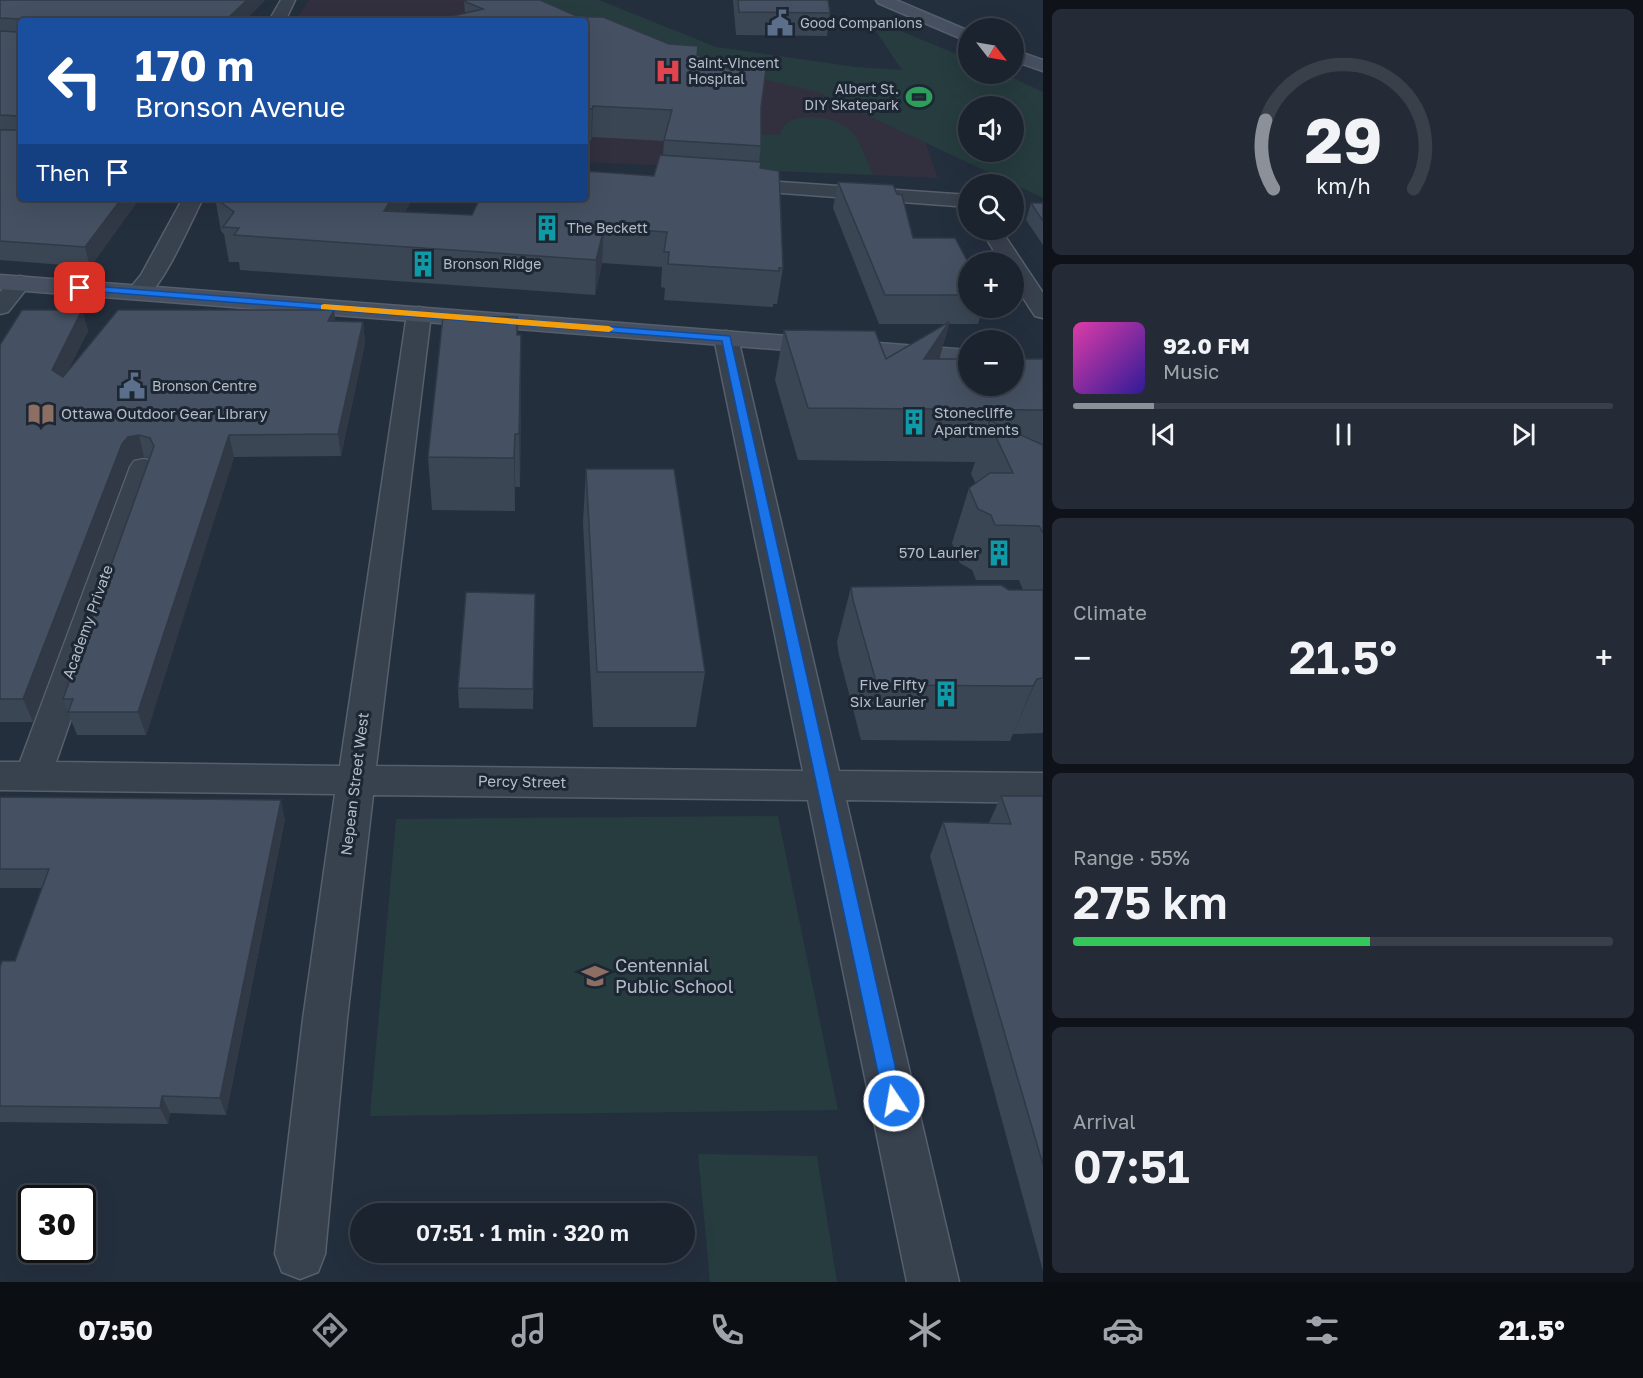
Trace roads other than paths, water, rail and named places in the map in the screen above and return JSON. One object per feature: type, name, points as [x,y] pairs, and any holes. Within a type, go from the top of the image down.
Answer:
[{"type":"main road","points":[[883,0],[958,32]]},
{"type":"main road","points":[[1024,59],[1043,66]]},
{"type":"main road","points":[[10,283],[958,356]]},
{"type":"street","points":[[279,18],[288,0]]},
{"type":"street","points":[[717,183],[958,200]]},
{"type":"street","points":[[139,292],[151,277],[191,201]]},
{"type":"street","points":[[1024,281],[1043,311]]},
{"type":"street","points":[[0,308],[10,283]]},
{"type":"street","name":"Nepean Street West","points":[[300,1254],[309,1138],[419,314]]},
{"type":"street","points":[[726,338],[933,1282]]},
{"type":"street","name":"Academy Private","points":[[16,776],[144,467]]},
{"type":"street","name":"Percy Street","points":[[16,776],[1043,788]]},
{"type":"place","name":"Good Companions","points":[[780,23]]},
{"type":"place","name":"Saint-Vincent Hospital","points":[[668,71]]},
{"type":"place","name":"Albert St. DIY Skatepark","points":[[919,97]]},
{"type":"place","name":"The Beckett","points":[[547,228]]},
{"type":"place","name":"Bronson Ridge","points":[[423,264]]},
{"type":"place","name":"Bronson Centre","points":[[132,386]]},
{"type":"place","name":"Ottawa Outdoor Gear Library","points":[[41,414]]},
{"type":"place","name":"Stonecliffe Apartments","points":[[914,422]]},
{"type":"place","name":"570 Laurier","points":[[999,553]]},
{"type":"place","name":"Five Fifty Six Laurier","points":[[946,694]]},
{"type":"place","name":"Centennial Public School","points":[[595,976]]}]
